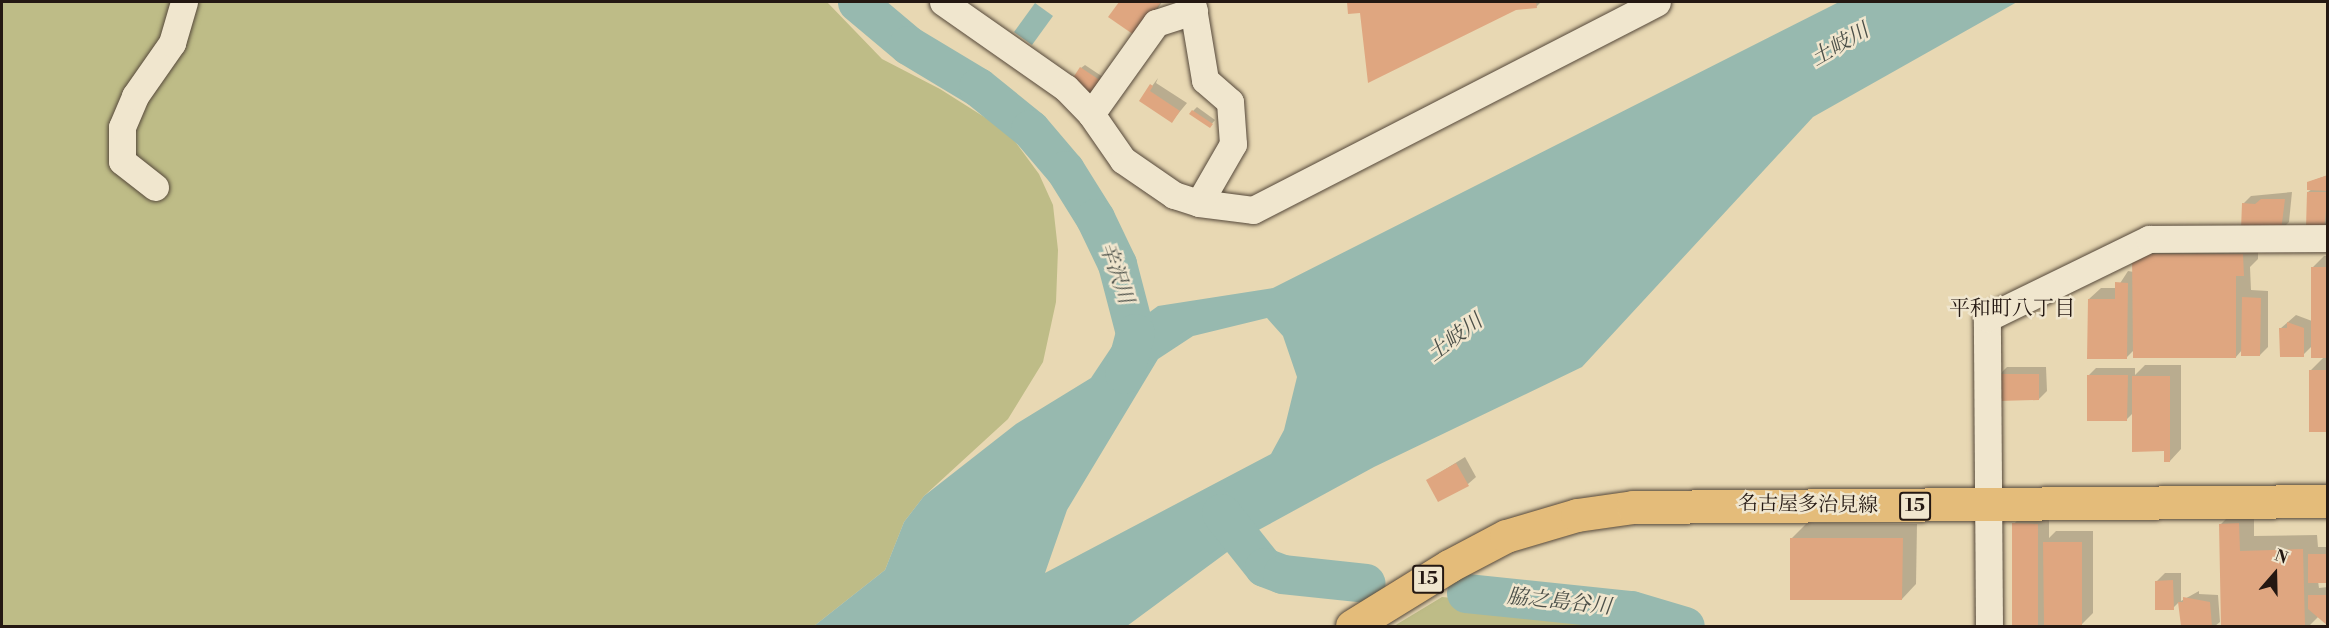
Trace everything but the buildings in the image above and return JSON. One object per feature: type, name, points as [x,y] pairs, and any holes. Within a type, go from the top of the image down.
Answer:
[{"type":"main road","name":"名古屋多治見線","points":[[1352,627],[1449,566],[1506,536],[1577,515],[1633,507],[1689,505],[1987,506],[2328,501]]},
{"type":"street","points":[[943,2],[1066,88],[1091,114],[1124,160],[1174,195],[1199,203],[1253,210],[1657,2]]},
{"type":"street","points":[[155,187],[122,161],[122,127],[135,96],[172,43],[180,3]]},
{"type":"street","points":[[1091,114],[1156,23],[1193,6],[1205,80],[1230,102],[1233,144],[1199,203]]},
{"type":"street","points":[[1989,627],[1988,318],[2149,239],[2328,238]]},
{"type":"shaded area","points":[[2,2],[827,2],[882,59],[940,89],[1008,132],[1039,174],[1053,205],[1058,250],[1056,302],[1043,362],[1008,419],[924,496],[904,522],[885,570],[814,626],[2,626]]},
{"type":"shaded area","points":[[1442,597],[1588,610],[1622,626],[1394,626]]},
{"type":"water","name":"土岐川","points":[[1839,2],[2017,2],[1813,117],[1582,367],[1374,467],[1253,533],[1127,626],[814,626],[885,570],[904,522],[924,496],[1016,424],[1091,378],[1121,333],[1158,306],[1273,288]],"holes":[[[1267,318],[1283,336],[1297,377],[1284,430],[1271,454],[1045,573],[1067,510],[1158,359],[1193,336]]]},
{"type":"water","points":[[1035,3],[1053,16],[1032,45],[1014,32]]},
{"type":"waterway","name":"辛沢川","points":[[857,2],[908,45],[978,87],[1030,129],[1065,170],[1095,218],[1117,264],[1135,333],[1124,374]]},
{"type":"waterway","name":"脇之島谷川","points":[[1221,513],[1264,567],[1282,574],[1366,583]]},
{"type":"waterway","name":"脇之島谷川","points":[[1466,593],[1631,610],[1685,626]]},
{"type":"district","name":"平和町八丁目","points":[[2012,309]]}]
